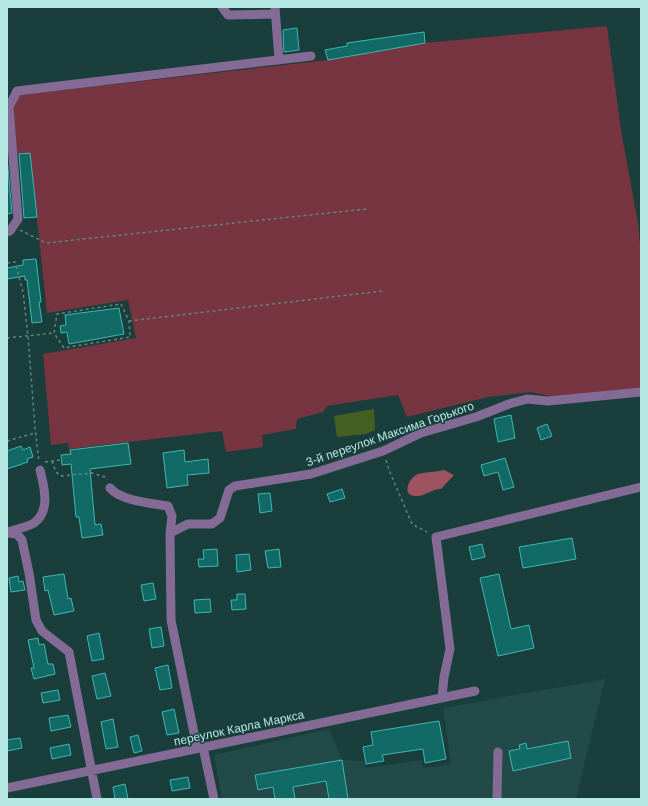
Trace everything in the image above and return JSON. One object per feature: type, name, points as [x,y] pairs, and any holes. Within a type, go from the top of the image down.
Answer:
[{"type":"street","points":[[222,7],[228,15],[275,11],[279,60]]},
{"type":"street","points":[[10,230],[18,219],[9,107],[17,91],[311,56]]},
{"type":"street","name":"3-й переулок Максима Горького","points":[[170,533],[188,524],[212,524],[220,518],[229,490],[235,486],[312,474],[383,451],[421,433],[476,418],[509,404],[527,399],[548,401],[641,392]]},
{"type":"street","points":[[8,532],[34,523],[42,515],[45,496],[40,470]]},
{"type":"street","points":[[442,697],[444,677],[450,649],[436,537],[641,487]]},
{"type":"street","points":[[110,488],[114,493],[130,499],[168,506],[172,516],[170,533],[171,620],[200,748],[214,799]]},
{"type":"street","points":[[8,532],[17,534],[22,540],[29,573],[36,620],[42,630],[70,652],[97,799]]},
{"type":"street","name":"переулок Карла Маркса","points":[[7,788],[475,691]]},
{"type":"street","points":[[497,799],[498,752]]},
{"type":"path","points":[[10,230],[46,243],[366,209]]},
{"type":"path","points":[[7,263],[15,262],[23,292],[28,336],[35,433],[39,462],[60,460]]},
{"type":"path","points":[[129,321],[382,291]]},
{"type":"path","points":[[121,304],[129,321],[130,337],[64,348],[54,333],[57,314],[121,304]]},
{"type":"path","points":[[7,338],[54,333]]},
{"type":"path","points":[[7,441],[35,433]]},
{"type":"path","points":[[383,451],[389,470],[412,524],[436,537]]},
{"type":"path","points":[[52,461],[56,472],[61,476],[92,473],[105,477],[110,488]]},
{"type":"shaded area","points":[[607,26],[621,130],[638,223],[641,253],[641,388],[554,397],[531,392],[488,397],[407,417],[398,395],[327,406],[323,412],[297,419],[296,429],[262,435],[263,447],[226,452],[222,431],[69,449],[68,443],[51,445],[43,354],[136,338],[128,300],[47,313],[30,153],[17,154],[13,106],[18,95],[328,60],[425,43]]},
{"type":"shaded area","points":[[374,409],[375,430],[366,434],[337,437],[334,416]]},
{"type":"shaded area","points":[[444,470],[454,475],[441,489],[420,496],[412,496],[409,494],[409,483],[414,476],[421,473]]},
{"type":"shaded area","points":[[605,679],[576,799],[222,799],[214,755],[329,729],[342,760],[363,761],[366,768],[422,760],[423,768],[451,764],[443,708]]},
{"type":"building","points":[[297,28],[299,50],[284,52],[283,30]]},
{"type":"building","points":[[424,32],[425,43],[328,60],[325,50],[347,46],[347,43]]},
{"type":"building","points":[[30,153],[37,217],[24,218],[19,154]]},
{"type":"building","points":[[7,157],[12,213],[7,214]]},
{"type":"building","points":[[36,259],[42,322],[32,323],[27,280],[25,280],[25,276],[7,279],[7,268],[23,265],[23,260]]},
{"type":"building","points":[[119,308],[124,334],[69,344],[67,332],[61,333],[60,326],[66,325],[65,315]]},
{"type":"building","points":[[511,415],[515,438],[498,442],[494,419]]},
{"type":"building","points":[[547,424],[552,436],[541,440],[537,428]]},
{"type":"building","points":[[128,443],[131,464],[90,469],[95,525],[101,524],[103,535],[82,538],[79,517],[76,517],[71,464],[62,465],[61,455],[71,454],[70,450]]},
{"type":"building","points":[[21,446],[23,450],[30,447],[33,457],[27,459],[28,462],[7,469],[7,451]]},
{"type":"building","points":[[184,450],[185,462],[208,459],[209,473],[187,475],[188,485],[167,488],[163,453]]},
{"type":"building","points":[[505,458],[514,487],[503,490],[498,472],[484,476],[481,465]]},
{"type":"building","points":[[342,489],[345,498],[330,502],[327,494]]},
{"type":"building","points":[[270,493],[272,511],[260,513],[258,494]]},
{"type":"building","points":[[572,538],[576,559],[523,568],[519,547]]},
{"type":"building","points":[[482,544],[485,557],[472,560],[469,547]]},
{"type":"building","points":[[217,549],[218,566],[199,567],[198,559],[204,559],[203,550]]},
{"type":"building","points":[[279,549],[281,567],[268,568],[265,551]]},
{"type":"building","points":[[249,554],[251,570],[237,572],[236,555]]},
{"type":"building","points":[[64,574],[68,599],[71,598],[74,611],[54,615],[48,590],[45,591],[43,577]]},
{"type":"building","points":[[499,574],[511,629],[529,625],[534,648],[498,656],[480,578]]},
{"type":"building","points":[[18,576],[19,582],[23,581],[25,590],[11,592],[9,578]]},
{"type":"building","points":[[153,583],[156,599],[144,601],[141,585]]},
{"type":"building","points":[[237,594],[245,594],[246,609],[232,610],[231,600],[237,600]]},
{"type":"building","points":[[210,599],[211,612],[195,613],[194,600]]},
{"type":"building","points":[[161,627],[164,646],[152,648],[149,629]]},
{"type":"building","points":[[99,633],[104,659],[92,661],[87,636]]},
{"type":"building","points":[[38,638],[39,645],[44,644],[48,664],[53,664],[55,674],[34,679],[31,668],[34,668],[28,640]]},
{"type":"building","points":[[168,665],[172,688],[160,690],[155,668]]},
{"type":"building","points":[[105,673],[111,696],[97,699],[92,676]]},
{"type":"building","points":[[58,690],[60,700],[43,703],[41,693]]},
{"type":"building","points":[[174,709],[179,733],[167,735],[162,712]]},
{"type":"building","points":[[68,715],[71,727],[51,731],[49,718]]},
{"type":"building","points":[[113,719],[118,747],[106,749],[101,722]]},
{"type":"building","points":[[439,721],[446,759],[425,763],[423,749],[382,755],[384,761],[366,764],[363,747],[373,745],[371,732]]},
{"type":"building","points":[[138,735],[142,751],[134,753],[130,737]]},
{"type":"building","points":[[20,738],[22,748],[7,751],[7,740]]},
{"type":"building","points":[[568,741],[571,758],[513,771],[509,751],[520,749],[519,745],[526,743],[527,749]]},
{"type":"building","points":[[69,744],[71,755],[52,759],[50,748]]},
{"type":"building","points":[[342,760],[348,799],[329,799],[326,781],[293,787],[295,799],[275,799],[273,787],[258,790],[255,775]]},
{"type":"building","points":[[188,777],[190,788],[172,791],[170,780]]},
{"type":"building","points":[[125,784],[128,799],[115,799],[113,787]]}]
